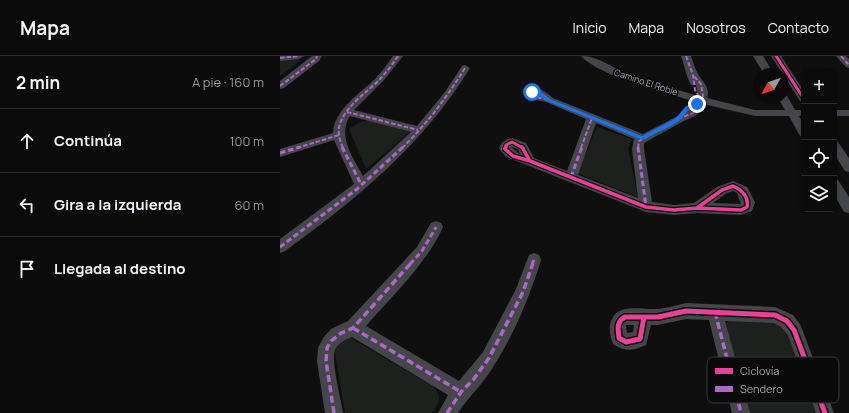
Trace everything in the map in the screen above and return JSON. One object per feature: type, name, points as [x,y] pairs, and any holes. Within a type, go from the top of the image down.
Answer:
[{"type":"street","points":[[280,58],[299,56]]},
{"type":"street","points":[[280,86],[316,59],[317,56]]},
{"type":"street","points":[[361,184],[339,135],[340,123],[347,112],[382,77],[398,56]]},
{"type":"street","name":"Camino El Roble","points":[[586,56],[606,68],[629,78],[699,102],[745,111],[801,113]]},
{"type":"street","points":[[646,207],[638,144],[642,138],[678,119],[693,113],[696,110],[703,94],[703,86],[694,75],[686,56]]},
{"type":"street","points":[[758,56],[765,68]]},
{"type":"street","points":[[776,56],[801,94]]},
{"type":"street","points":[[841,56],[849,57]]},
{"type":"street","points":[[841,56],[849,65]]},
{"type":"street","points":[[280,247],[320,218],[392,157],[449,94],[465,68]]},
{"type":"street","points":[[549,100],[642,138]]},
{"type":"street","points":[[787,104],[801,128]]},
{"type":"street","points":[[347,112],[418,130]]},
{"type":"street","points":[[837,113],[849,113]]},
{"type":"street","points":[[571,177],[592,118]]},
{"type":"street","points":[[280,153],[339,135]]},
{"type":"street","points":[[837,150],[849,168]]},
{"type":"street","points":[[530,161],[646,207],[674,210],[697,208]]},
{"type":"street","points":[[837,188],[849,208]]},
{"type":"street","points":[[334,413],[326,349],[334,337],[341,332],[353,328],[422,251],[436,227]]},
{"type":"street","points":[[447,413],[461,392],[474,380],[489,358],[523,292],[534,260]]},
{"type":"street","points":[[644,317],[658,317],[686,311],[768,314],[781,317],[787,321],[798,337],[805,357]]},
{"type":"street","points":[[715,312],[727,357]]},
{"type":"street","points":[[353,328],[461,392]]},
{"type":"street","points":[[738,403],[741,413]]},
{"type":"street","points":[[821,403],[825,413]]},
{"type":"shaded area","points":[[299,58],[299,62],[280,76],[280,60]]},
{"type":"shaded area","points":[[368,120],[410,132],[366,169],[349,129],[358,123]]},
{"type":"shaded area","points":[[597,127],[632,139],[628,148],[638,197],[577,173]]},
{"type":"shaded area","points":[[732,318],[777,322],[789,333],[797,357],[733,357],[725,326],[726,323]]},
{"type":"shaded area","points":[[346,336],[434,387],[437,391],[439,400],[432,413],[345,413],[335,352],[336,345]]},
{"type":"shaded area","points":[[745,403],[814,403],[817,413],[748,413]]},
{"type":"marked path","points":[[280,58],[299,56]]},
{"type":"marked path","points":[[280,86],[316,59],[317,56]]},
{"type":"marked path","points":[[361,184],[342,147],[339,136],[339,128],[342,120],[353,104],[381,78],[398,56]]},
{"type":"marked path","points":[[686,56],[693,75],[695,90],[701,100]]},
{"type":"marked path","points":[[841,56],[849,65]]},
{"type":"marked path","points":[[280,247],[357,189],[407,143],[450,93],[465,68]]},
{"type":"marked path","points":[[678,119],[685,110],[698,103],[703,96],[703,88],[693,75]]},
{"type":"marked path","points":[[549,100],[543,94],[538,92],[535,91],[530,93],[532,96],[549,100],[642,138]]},
{"type":"marked path","points":[[646,207],[638,149],[639,141],[678,119],[693,113],[696,110],[697,104]]},
{"type":"marked path","points":[[347,112],[418,130]]},
{"type":"marked path","points":[[571,177],[592,118]]},
{"type":"marked path","points":[[280,153],[339,135]]},
{"type":"marked path","points":[[334,413],[326,361],[327,348],[329,344],[337,335],[353,328],[422,251],[436,227]]},
{"type":"marked path","points":[[447,413],[461,392],[473,380],[489,358],[523,292],[534,260]]},
{"type":"marked path","points":[[715,312],[727,357]]},
{"type":"marked path","points":[[353,328],[461,392]]},
{"type":"marked path","points":[[738,403],[741,413]]},
{"type":"cycle path","points":[[776,56],[801,94]]},
{"type":"cycle path","points":[[530,161],[522,146],[512,142],[506,145],[505,149],[513,156],[530,161],[646,207],[674,210],[697,208],[741,210],[747,207],[748,202],[742,190],[733,186],[722,190],[697,208]]},
{"type":"cycle path","points":[[644,317],[658,317],[686,311],[775,315],[787,321],[794,330],[804,357]]},
{"type":"cycle path","points":[[625,317],[644,317],[640,339],[626,342],[619,338],[618,324],[620,320],[625,317]]},
{"type":"cycle path","points":[[821,403],[825,413]]},
{"type":"route","points":[[532,92],[537,91],[549,100],[642,138],[656,132],[678,119],[681,113],[688,107],[697,104]]}]
